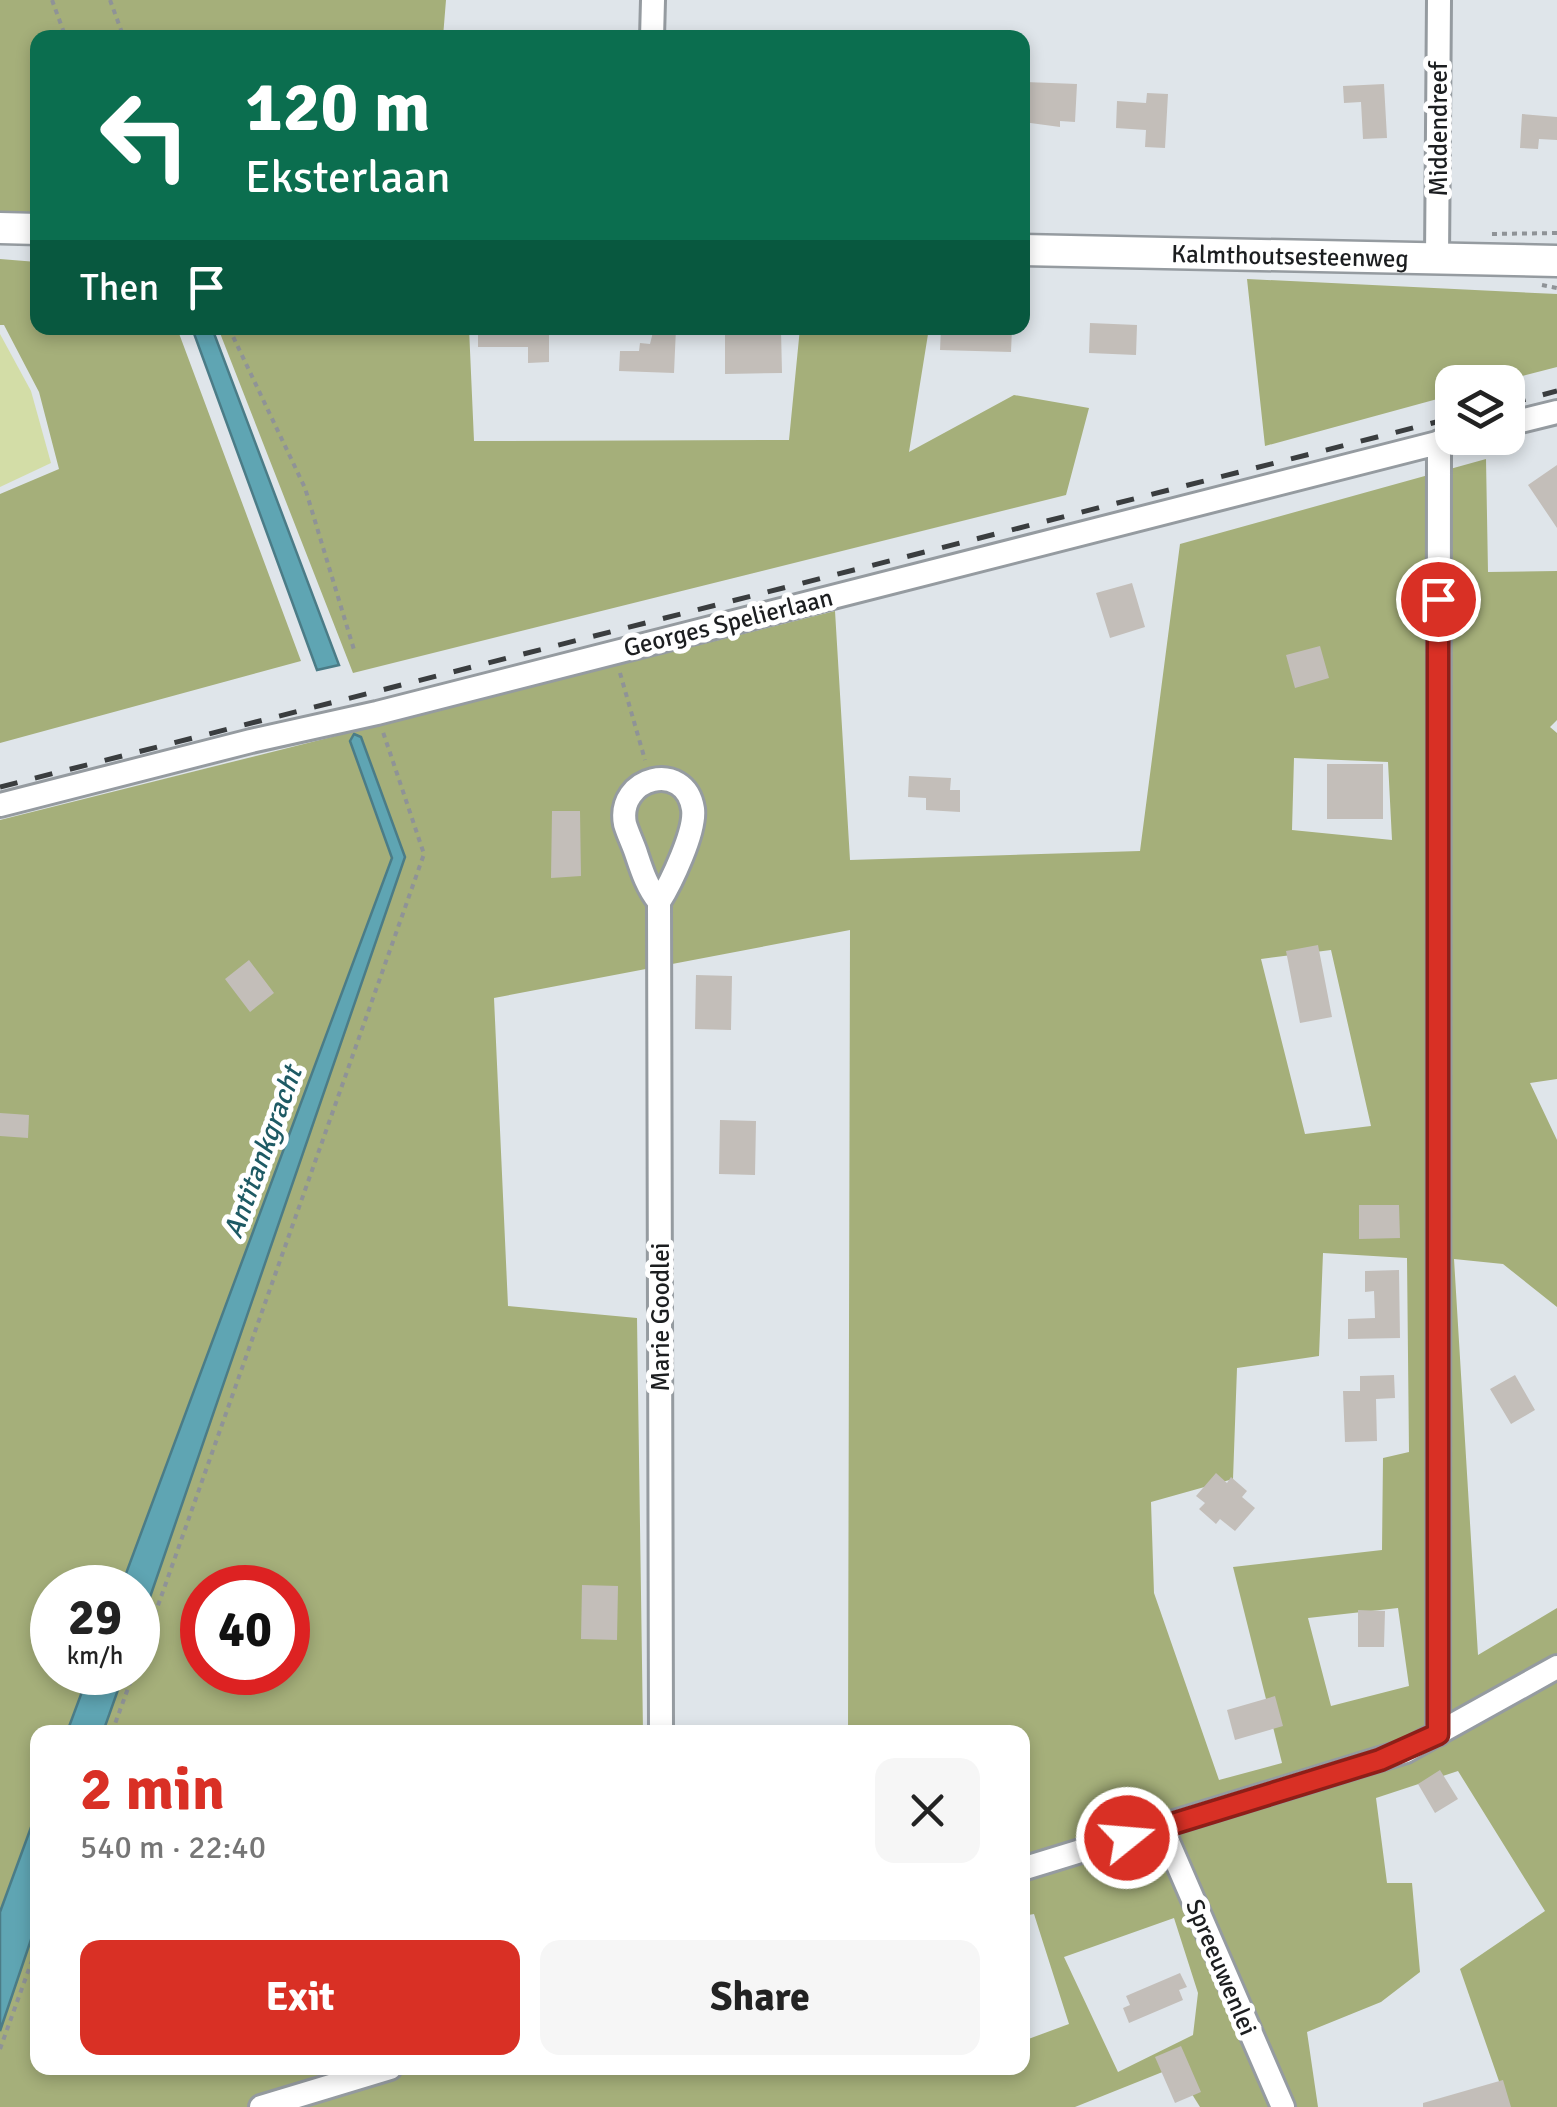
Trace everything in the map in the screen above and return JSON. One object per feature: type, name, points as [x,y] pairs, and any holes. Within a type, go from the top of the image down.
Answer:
[{"type":"main road","points":[[0,228],[30,229]]},
{"type":"main road","name":"Kalmthoutsesteenweg","points":[[1030,250],[1557,261]]},
{"type":"street","points":[[652,30],[653,0]]},
{"type":"street","name":"Middendreef","points":[[1437,259],[1439,0]]},
{"type":"street","points":[[1525,420],[1557,412]]},
{"type":"street","name":"Georges Spelierlaan","points":[[0,805],[1435,443]]},
{"type":"street","points":[[1438,1734],[1448,455]]},
{"type":"street","name":"Marie Goodlei","points":[[658,902],[649,889],[625,822],[625,803],[637,785],[664,778],[677,783],[692,807],[692,820],[670,884],[658,902],[661,1725]]},
{"type":"street","points":[[1030,1867],[1380,1760],[1438,1734],[1557,1668]]},
{"type":"street","name":"Spreeuwenlei","points":[[1162,1828],[1282,2107]]},
{"type":"street","points":[[261,2107],[367,2075]]},
{"type":"path","points":[[52,0],[63,30]]},
{"type":"path","points":[[110,0],[121,30]]},
{"type":"path","points":[[232,335],[304,488],[355,653]]},
{"type":"path","points":[[613,650],[651,779]]},
{"type":"path","points":[[160,1600],[424,854],[376,713]]},
{"type":"path","points":[[115,1725],[126,1695]]},
{"type":"path","points":[[0,2049],[30,1966]]},
{"type":"green space","points":[[0,0],[446,0],[444,30],[30,30],[30,220],[0,220]]},
{"type":"green space","points":[[0,259],[30,261],[30,335],[180,335],[301,661],[0,743],[0,494],[59,469],[39,392],[4,325],[0,325]]},
{"type":"green space","points":[[1247,279],[1557,294],[1557,367],[1525,375],[1525,365],[1435,365],[1435,400],[1265,446]]},
{"type":"green space","points":[[0,334],[31,391],[51,463],[0,487]]},
{"type":"green space","points":[[221,335],[469,335],[474,441],[789,440],[799,335],[928,335],[909,452],[1014,395],[1089,408],[1066,495],[353,673]]},
{"type":"green space","points":[[1486,459],[1488,572],[1557,571],[1557,720],[1550,727],[1557,733],[1557,1079],[1530,1083],[1557,1140],[1557,1307],[1503,1264],[1454,1259],[1478,1655],[1557,1608],[1557,2107],[1508,2107],[1460,1969],[1545,1911],[1458,1771],[1376,1798],[1387,1883],[1412,1883],[1420,1972],[1381,2002],[1307,2032],[1318,2107],[1200,2107],[1175,2067],[1075,2107],[0,2107],[0,820],[835,611],[850,860],[1140,851],[1180,544]],"holes":[[[1294,758],[1388,762],[1392,840],[1292,830]],[[850,930],[848,1725],[1030,1725],[1030,1915],[1034,1914],[1069,2024],[1030,2038],[1030,2075],[30,2075],[30,1725],[643,1725],[637,1318],[508,1306],[494,998]],[[1331,950],[1371,1126],[1305,1134],[1261,959]],[[1323,1253],[1407,1258],[1409,1452],[1383,1458],[1382,1550],[1233,1567],[1282,1763],[1219,1780],[1154,1593],[1151,1502],[1233,1479],[1237,1368],[1319,1356]],[[1398,1608],[1409,1686],[1331,1706],[1308,1618]],[[1174,1918],[1198,1993],[1193,2035],[1118,2072],[1064,1957]]]},
{"type":"water","points":[[195,335],[215,335],[339,665],[317,670]]},
{"type":"water","name":"Antitankgracht","points":[[354,734],[361,737],[405,857],[160,1568],[160,1565],[129,1565],[392,858],[350,741]]},
{"type":"water","points":[[81,1695],[116,1695],[105,1725],[70,1725]]},
{"type":"water","points":[[30,1830],[30,1943],[0,2031],[0,1912]]},
{"type":"building","points":[[1030,82],[1077,84],[1075,122],[1060,121],[1060,127],[1030,123]]},
{"type":"building","points":[[1384,84],[1387,138],[1363,139],[1361,102],[1344,103],[1343,86]]},
{"type":"building","points":[[1147,93],[1168,94],[1165,148],[1145,147],[1146,130],[1116,128],[1117,101],[1146,103]]},
{"type":"building","points":[[1522,114],[1557,117],[1557,140],[1539,139],[1538,149],[1520,148]]},
{"type":"building","points":[[1090,323],[1137,325],[1136,355],[1089,353]]},
{"type":"building","points":[[478,335],[549,335],[549,362],[528,363],[528,347],[478,347]]},
{"type":"building","points":[[652,335],[676,335],[674,373],[619,371],[620,351],[639,351],[640,343],[650,344]]},
{"type":"building","points":[[725,335],[781,335],[782,373],[725,374]]},
{"type":"building","points":[[941,335],[1012,335],[1011,352],[940,350]]},
{"type":"building","points":[[1557,465],[1557,528],[1528,485]]},
{"type":"building","points":[[1132,583],[1145,627],[1110,638],[1096,593]]},
{"type":"building","points":[[1320,646],[1329,678],[1295,688],[1286,655]]},
{"type":"building","points":[[1327,764],[1383,764],[1383,819],[1327,819]]},
{"type":"building","points":[[909,776],[951,778],[950,790],[960,790],[960,812],[926,810],[926,798],[908,797]]},
{"type":"building","points":[[552,811],[580,811],[581,876],[551,878]]},
{"type":"building","points":[[1318,945],[1332,1017],[1300,1023],[1286,951]]},
{"type":"building","points":[[249,960],[274,993],[250,1012],[225,979]]},
{"type":"building","points":[[696,975],[732,976],[731,1030],[695,1029]]},
{"type":"building","points":[[0,1113],[29,1115],[28,1138],[0,1136]]},
{"type":"building","points":[[720,1120],[756,1121],[755,1175],[719,1174]]},
{"type":"building","points":[[1359,1205],[1399,1205],[1400,1238],[1359,1239]]},
{"type":"building","points":[[1399,1270],[1400,1338],[1348,1339],[1348,1319],[1375,1318],[1374,1291],[1365,1292],[1365,1271]]},
{"type":"building","points":[[1394,1375],[1395,1398],[1376,1399],[1377,1441],[1345,1442],[1343,1391],[1360,1391],[1360,1376]]},
{"type":"building","points":[[1515,1375],[1535,1410],[1511,1424],[1490,1389]]},
{"type":"building","points":[[1216,1473],[1227,1483],[1231,1477],[1247,1491],[1242,1497],[1255,1508],[1235,1531],[1220,1519],[1216,1524],[1199,1509],[1205,1503],[1196,1496]]},
{"type":"building","points":[[582,1585],[618,1586],[617,1640],[581,1639]]},
{"type":"building","points":[[1358,1610],[1385,1611],[1384,1647],[1358,1647]]},
{"type":"building","points":[[1275,1696],[1283,1726],[1235,1740],[1227,1710]]},
{"type":"building","points":[[1440,1770],[1458,1799],[1435,1813],[1418,1784]]},
{"type":"building","points":[[1180,1973],[1187,1987],[1179,1990],[1183,2000],[1129,2023],[1123,2008],[1130,2005],[1126,1996]]},
{"type":"building","points":[[1181,2046],[1201,2092],[1175,2103],[1155,2057]]},
{"type":"building","points":[[1503,2080],[1511,2107],[1423,2107],[1423,2103]]},
{"type":"railway","points":[[1525,399],[1557,391]]},
{"type":"railway","points":[[0,787],[1435,422]]},
{"type":"route","points":[[1127,1838],[1380,1760],[1438,1734],[1438,599]]}]
